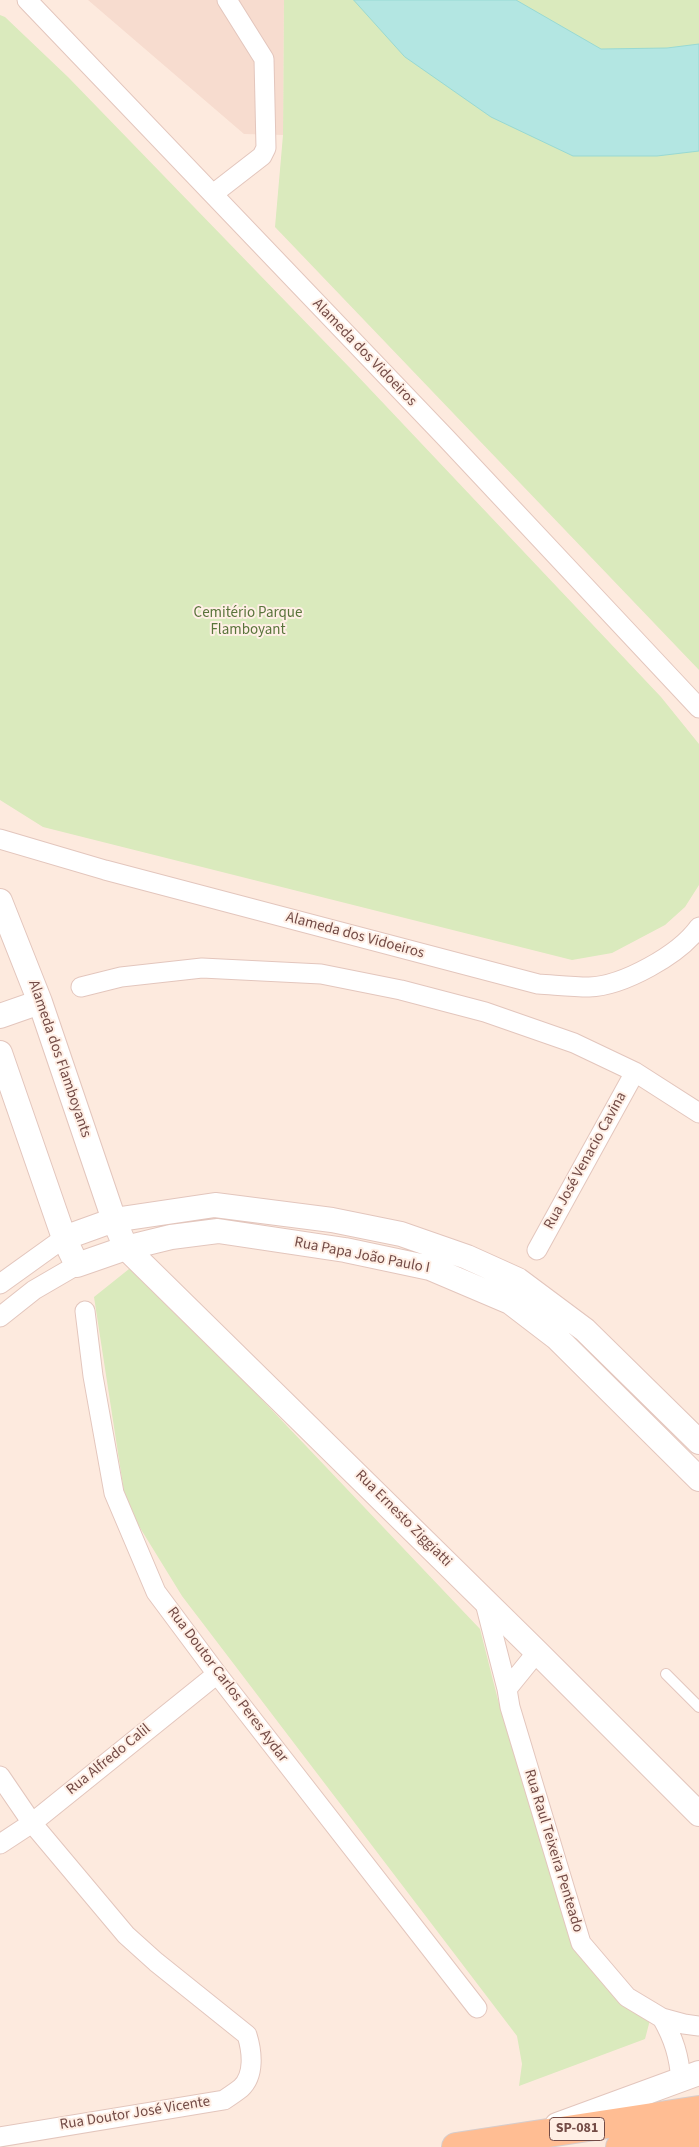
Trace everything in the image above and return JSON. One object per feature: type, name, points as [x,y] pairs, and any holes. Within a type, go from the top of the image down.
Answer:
[{"type":"main road","name":"SP-081","points":[[456,2147],[699,2110]]},
{"type":"main road","name":"SP-081","points":[[620,2147],[699,2135]]},
{"type":"street","name":"Alameda dos Vidoeiros","points":[[27,0],[699,708]]},
{"type":"street","points":[[213,194],[262,156],[266,148],[264,59],[226,0]]},
{"type":"street","name":"Alameda dos Vidoeiros","points":[[0,839],[105,870],[538,984],[591,987],[633,976],[670,956],[699,927]]},
{"type":"street","name":"Alameda dos Flamboyants","points":[[0,900],[40,1002],[114,1220]]},
{"type":"street","points":[[81,987],[121,977],[202,968],[321,974],[401,990],[485,1012],[574,1043],[635,1072],[699,1113]]},
{"type":"street","points":[[0,1016],[40,1002]]},
{"type":"street","points":[[0,1053],[64,1238],[77,1266]]},
{"type":"street","name":"Rua José Venacio Cavina","points":[[537,1250],[635,1072]]},
{"type":"street","name":"Rua Papa João Paulo I","points":[[0,1284],[64,1238],[114,1220],[215,1205],[332,1220],[401,1234],[467,1257],[518,1280],[585,1330],[699,1442]]},
{"type":"street","name":"Rua Ernesto Ziggiatti","points":[[114,1220],[126,1248],[484,1599],[699,1814]]},
{"type":"street","name":"Rua Papa João Paulo I","points":[[0,1317],[34,1290],[77,1266],[126,1248],[171,1237],[218,1231],[345,1250],[430,1268],[510,1302],[557,1338],[699,1479]]},
{"type":"street","name":"Rua Doutor Carlos Peres Aydar","points":[[85,1311],[93,1376],[114,1493],[156,1592],[217,1674],[477,2008]]},
{"type":"street","name":"Rua Raul Teixeira Penteado","points":[[484,1599],[510,1707],[581,1943],[627,1997],[662,2018],[699,2026]]},
{"type":"street","points":[[507,1689],[537,1652]]},
{"type":"street","name":"Rua Alfredo Calil","points":[[0,1844],[32,1823],[217,1674]]},
{"type":"street","name":"Rua Doutor José Vicente","points":[[0,1776],[32,1823],[126,1936],[247,2035],[252,2051],[250,2069],[242,2087],[224,2100],[0,2137]]},
{"type":"street","points":[[525,2137],[690,2077],[672,2035],[662,2018]]},
{"type":"lane","points":[[666,1674],[699,1707]]},
{"type":"shaded area","points":[[88,0],[284,0],[283,135],[244,134]]},
{"type":"green space","points":[[284,0],[699,0],[699,670],[275,227],[283,135]]},
{"type":"green space","name":"Cemitério Parque Flamboyant","points":[[0,15],[5,17],[68,77],[351,369],[661,697],[699,744],[699,885],[685,907],[665,925],[612,953],[572,960],[43,827],[0,800]]},
{"type":"green space","points":[[134,1265],[480,1629],[498,1700],[575,1943],[650,2020],[645,2039],[519,2086],[522,2064],[517,2036],[182,1596],[126,1505],[94,1297]]},
{"type":"water","points":[[354,0],[516,0],[601,49],[667,48],[699,44],[699,151],[657,156],[573,156],[491,117],[405,57]]}]
